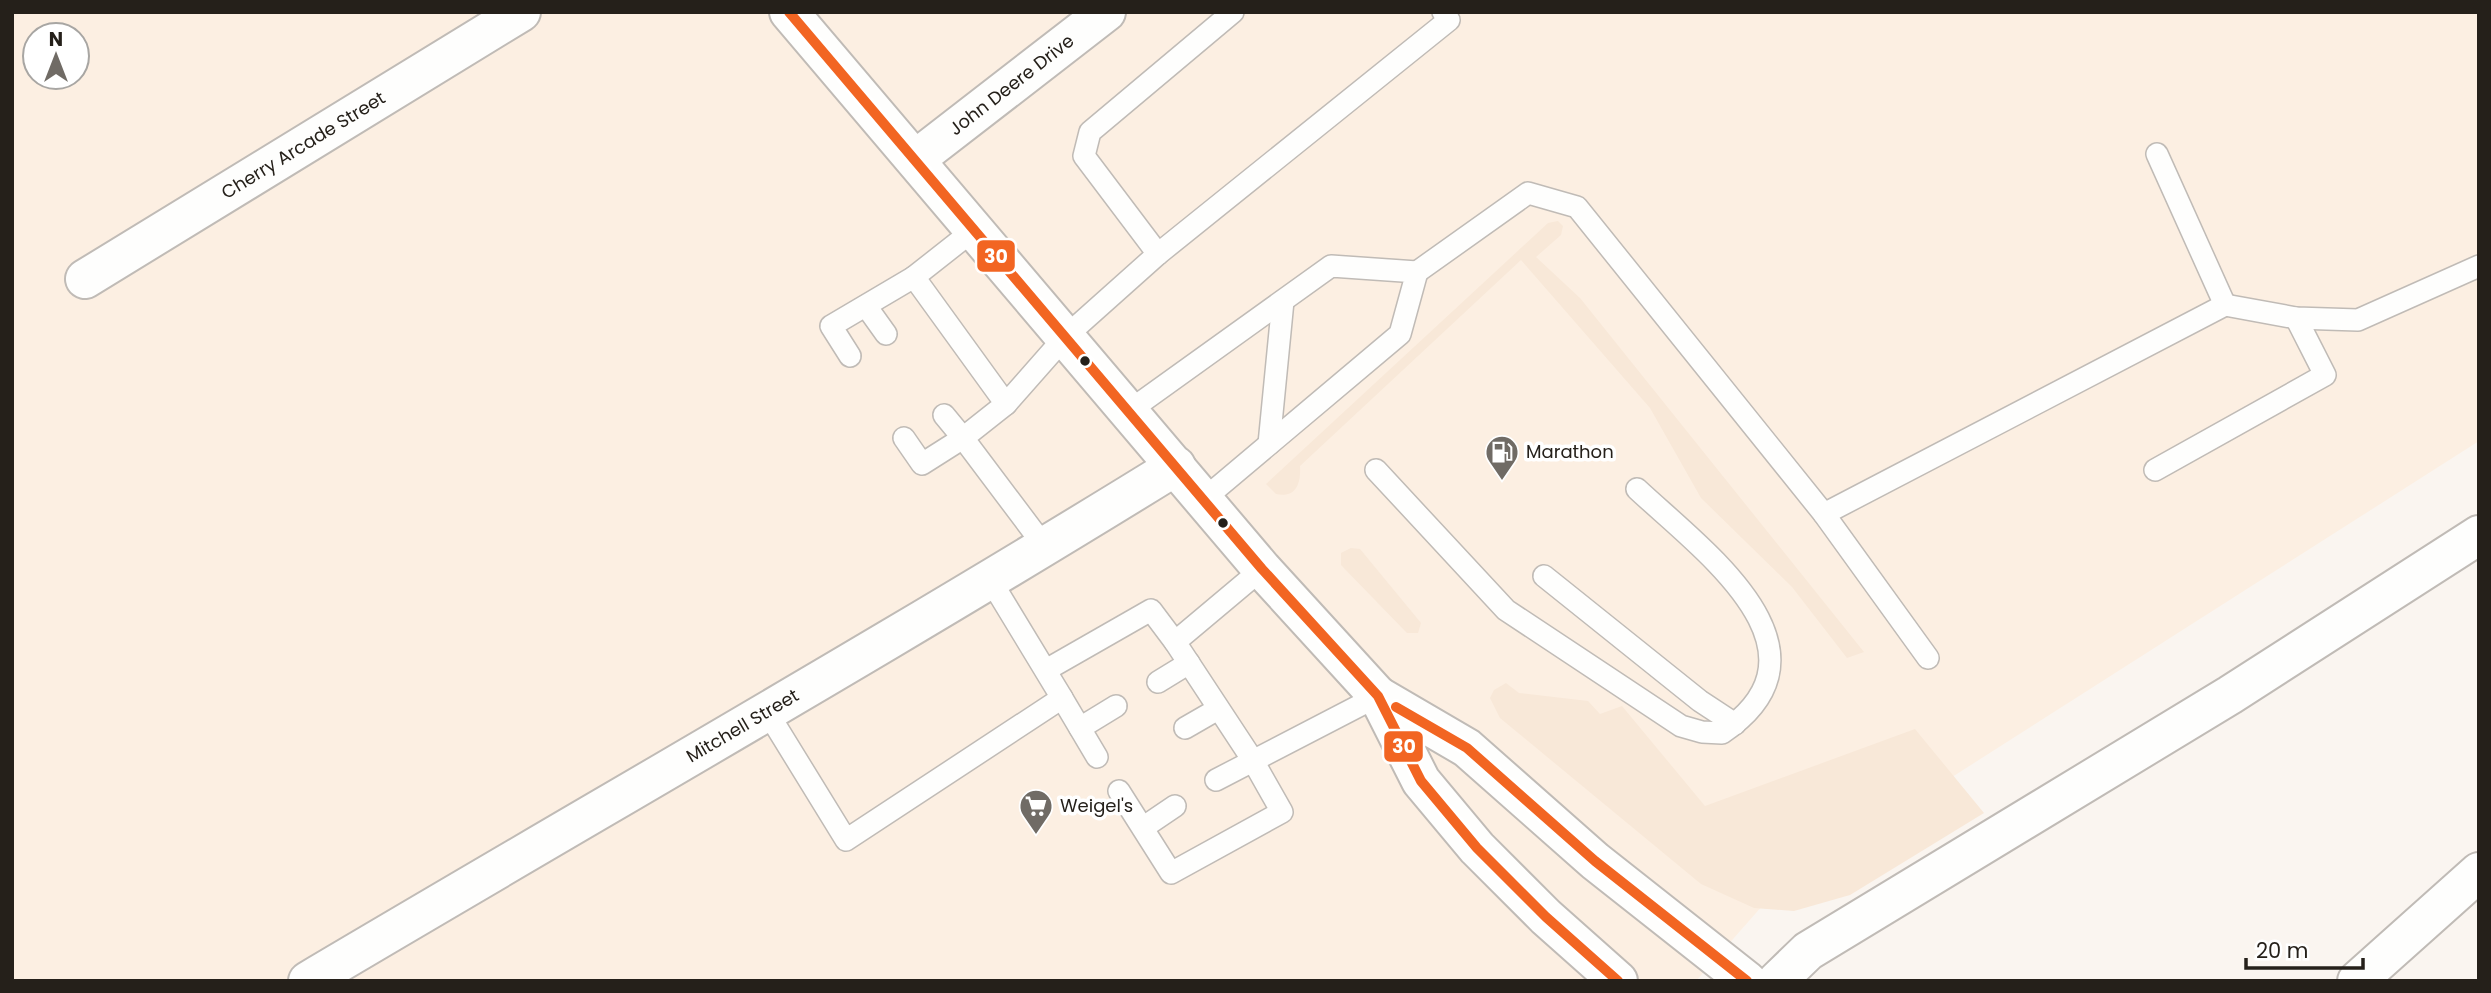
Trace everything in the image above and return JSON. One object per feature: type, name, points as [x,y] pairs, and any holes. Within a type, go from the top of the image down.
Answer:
[{"type":"main road","name":"Cherry Arcade Street","points":[[85,279],[521,12]]},
{"type":"main road","points":[[789,12],[1262,569],[1378,696],[1420,781],[1477,848],[1546,917],[1618,981]]},
{"type":"main road","name":"John Deere Drive","points":[[916,159],[1106,12]]},
{"type":"main road","name":"Mitchell Street","points":[[308,981],[765,710],[991,581],[1176,466]]},
{"type":"main road","points":[[1777,981],[1808,951],[2230,695],[2479,535]]},
{"type":"main road","points":[[1378,696],[1467,748],[1595,861],[1747,981]]},
{"type":"main road","points":[[2357,981],[2479,872]]},
{"type":"lane","points":[[1158,254],[1084,156],[1090,132],[1233,12]]},
{"type":"lane","points":[[904,438],[922,464],[963,438],[1006,404],[1065,337],[1158,254],[1449,20],[1443,12]]},
{"type":"lane","points":[[2157,155],[2225,305]]},
{"type":"lane","points":[[1204,499],[1400,334],[1417,272],[1528,193],[1577,207],[1824,514],[1928,658]]},
{"type":"lane","points":[[850,356],[831,326],[914,277],[975,229]]},
{"type":"lane","points":[[1129,411],[1331,266],[1417,272]]},
{"type":"lane","points":[[1824,514],[2225,305],[2296,318],[2358,320],[2479,266]]},
{"type":"lane","points":[[914,277],[1006,404]]},
{"type":"lane","points":[[1269,444],[1283,301]]},
{"type":"lane","points":[[866,306],[886,334]]},
{"type":"lane","points":[[2155,470],[2325,374],[2296,318]]},
{"type":"lane","points":[[944,415],[1045,547]]},
{"type":"lane","points":[[1376,470],[1506,610],[1681,726],[1702,732],[1722,733],[1760,699],[1771,667],[1766,628],[1740,587],[1637,489]]},
{"type":"lane","points":[[1175,642],[1262,569]]},
{"type":"lane","points":[[1544,576],[1700,701],[1735,724]]},
{"type":"lane","points":[[991,581],[1097,757]]},
{"type":"lane","points":[[1046,670],[1151,610],[1252,759],[1282,812],[1171,873],[1119,791]]},
{"type":"lane","points":[[1158,682],[1189,663]]},
{"type":"lane","points":[[1216,780],[1378,696]]},
{"type":"lane","points":[[765,710],[846,840],[1062,698]]},
{"type":"lane","points":[[1080,728],[1116,706]]},
{"type":"lane","points":[[1185,728],[1219,709]]},
{"type":"lane","points":[[1144,827],[1175,806]]},
{"type":"shaded area","points":[[12,12],[2479,12],[2479,441],[1778,888],[1696,981],[12,981]]},
{"type":"shaded area","points":[[1558,221],[1563,226],[1561,235],[1536,257],[1580,298],[1864,652],[1847,658],[1792,587],[1701,498],[1650,408],[1521,260],[1300,466],[1298,484],[1293,492],[1276,494],[1266,484],[1548,223]]},
{"type":"shaded area","points":[[1351,548],[1360,549],[1421,623],[1418,633],[1407,633],[1341,565],[1341,553]]},
{"type":"shaded area","points":[[1506,683],[1519,693],[1588,701],[1600,714],[1622,706],[1705,806],[1915,729],[1984,813],[1850,895],[1794,911],[1754,908],[1701,884],[1500,718],[1490,698],[1494,690]]},
{"type":"transit line","name":"30","points":[[789,12],[1262,569],[1378,696],[1421,781],[1477,848],[1546,917],[1618,981]]},
{"type":"transit line","name":"30","points":[[1396,707],[1467,748],[1595,861],[1747,981]]},
{"type":"place","name":"Marathon","points":[[1502,482]]},
{"type":"place","name":"Weigel's","points":[[1036,836]]}]
